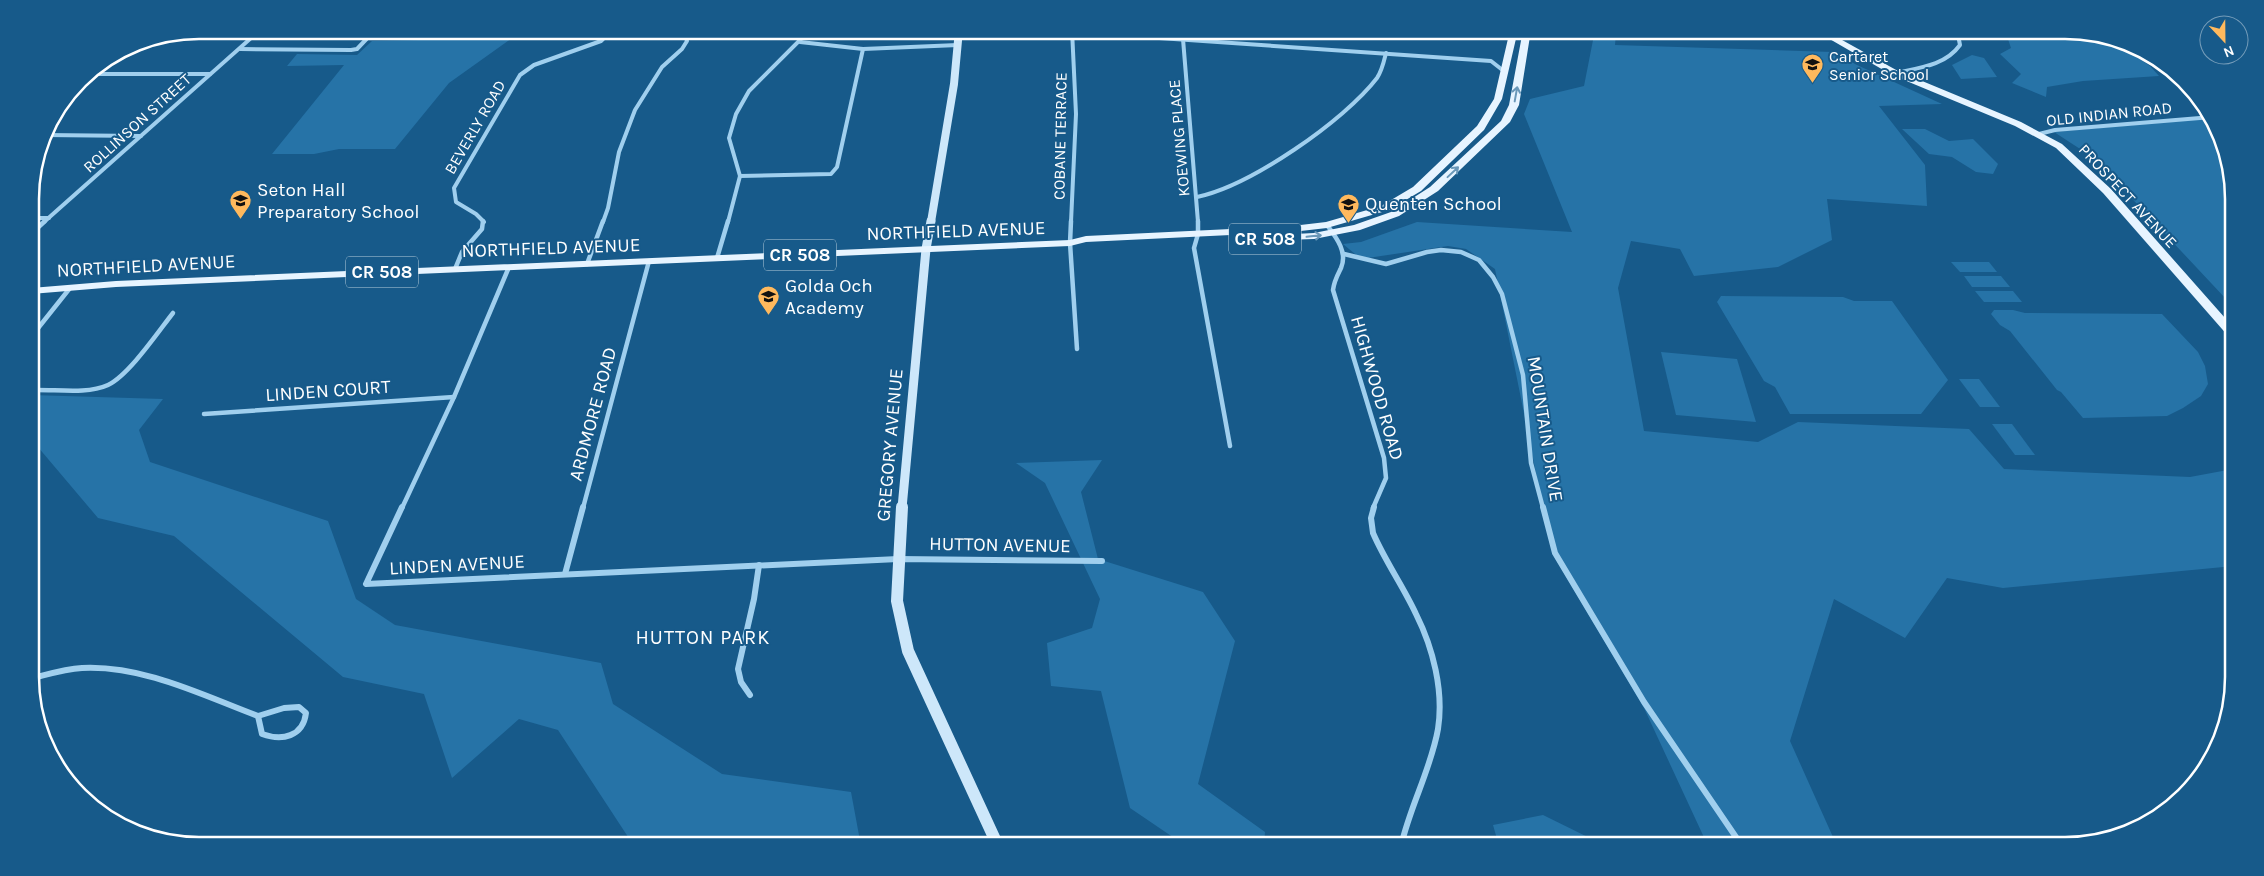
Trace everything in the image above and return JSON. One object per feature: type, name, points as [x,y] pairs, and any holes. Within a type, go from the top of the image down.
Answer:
[{"type":"main road","name":"GREGORY AVENUE","points":[[959,39],[954,84],[926,249],[905,462],[897,601],[908,651],[994,837]]},
{"type":"main road","name":"NORTHFIELD AVENUE","points":[[1330,229],[1385,208],[1417,189],[1481,128],[1498,99],[1512,39]]},
{"type":"main road","name":"NORTHFIELD AVENUE","points":[[39,290],[455,269],[926,249],[1070,243],[1086,247],[1196,238],[1284,238],[1330,229],[1356,228],[1395,214],[1434,189],[1505,122],[1514,105],[1525,39]]},
{"type":"main road","name":"PROSPECT AVENUE","points":[[1834,39],[1896,73],[2039,134],[2068,154],[2089,172],[2225,325]]},
{"type":"main road","points":[[1508,61],[1521,63]]},
{"type":"street","name":"ROLLINSON STREET","points":[[39,227],[251,39]]},
{"type":"street","points":[[240,49],[357,50],[367,39]]},
{"type":"street","name":"BEVERLY ROAD","points":[[455,269],[462,252],[484,223],[482,217],[459,205],[453,196],[454,188],[513,86],[520,76],[534,65],[603,39]]},
{"type":"street","points":[[587,264],[608,208],[619,152],[635,110],[662,67],[682,49],[685,39]]},
{"type":"street","points":[[717,258],[740,176],[729,138],[736,114],[749,91],[802,39]]},
{"type":"street","name":"COBANE TERRACE","points":[[1072,39],[1076,114],[1070,243],[1077,349]]},
{"type":"street","points":[[1182,39],[1491,61],[1505,72]]},
{"type":"street","name":"KOEWING PLACE","points":[[1182,39],[1197,197],[1194,248],[1230,446]]},
{"type":"street","points":[[1896,73],[1929,65],[1954,55],[1960,45],[1959,39]]},
{"type":"street","points":[[800,42],[862,49],[958,45]]},
{"type":"street","points":[[740,176],[831,174],[837,167],[862,49]]},
{"type":"street","points":[[1197,197],[1218,194],[1291,152],[1361,95],[1378,77],[1386,53]]},
{"type":"street","points":[[98,74],[210,74]]},
{"type":"street","name":"OLD INDIAN ROAD","points":[[2039,134],[2055,130],[2203,118]]},
{"type":"street","points":[[52,135],[141,136]]},
{"type":"street","points":[[39,218],[49,218]]},
{"type":"street","points":[[1330,229],[1344,254]]},
{"type":"street","name":"MOUNTAIN DRIVE","points":[[1344,254],[1386,264],[1427,252],[1442,250],[1461,252],[1479,260],[1493,277],[1502,294],[1523,375],[1531,463],[1556,553],[1644,702],[1736,837]]},
{"type":"street","name":"HIGHWOOD ROAD","points":[[1344,254],[1341,268],[1334,277],[1333,290],[1384,458],[1386,479],[1373,507],[1371,524],[1376,539],[1409,598],[1430,646],[1438,682],[1435,743],[1403,837]]},
{"type":"street","name":"ARDMORE ROAD","points":[[565,574],[649,261]]},
{"type":"street","name":"LINDEN AVENUE","points":[[510,268],[454,397],[366,584],[898,559]]},
{"type":"street","points":[[39,327],[70,288]]},
{"type":"street","points":[[39,390],[98,387],[110,384],[126,369],[173,313]]},
{"type":"street","name":"LINDEN COURT","points":[[204,414],[454,397]]},
{"type":"street","name":"HUTTON AVENUE","points":[[898,559],[1102,561]]},
{"type":"street","points":[[750,695],[740,682],[738,669],[754,599],[759,565]]},
{"type":"street","points":[[39,677],[82,668],[110,668],[150,676],[258,716],[277,708],[293,705],[301,706],[306,712],[303,725],[294,733],[282,739],[269,739],[262,734],[258,716]]},
{"type":"shaded area","points":[[511,39],[449,83],[395,149],[339,149],[314,154],[272,154],[344,65],[287,66],[297,54],[357,55],[372,41]]},
{"type":"shaded area","points":[[1593,39],[1616,39],[1615,45],[1833,52],[1942,104],[1879,106],[1925,165],[1927,206],[1827,199],[1832,240],[1778,267],[1694,276],[1680,249],[1631,241],[1618,288],[1644,431],[1758,442],[1798,422],[1969,429],[2004,469],[2190,477],[2225,470],[2225,567],[2003,588],[1947,578],[1905,638],[1834,599],[1790,741],[1833,837],[1704,837],[1644,708],[1552,553],[1495,269],[1466,249],[1448,246],[1361,259],[1343,244],[1361,242],[1417,222],[1572,232],[1524,114],[1530,99],[1584,86]]},
{"type":"shaded area","points":[[2008,39],[2076,39],[2097,42],[2131,53],[2150,66],[2159,76],[2083,81],[2047,87],[2046,97],[2012,83],[2021,74],[2000,54],[2011,48]]},
{"type":"shaded area","points":[[1972,55],[1984,58],[1997,77],[1961,79],[1952,65]]},
{"type":"shaded area","points":[[2203,119],[2217,147],[2224,178],[2225,298],[2094,158],[2054,132]]},
{"type":"shaded area","points":[[1902,129],[1925,129],[1949,141],[1973,139],[1998,164],[1993,174],[1976,172],[1952,157],[1929,154]]},
{"type":"shaded area","points":[[1951,262],[1989,262],[1997,272],[1960,272]]},
{"type":"shaded area","points":[[1964,276],[2001,276],[2010,287],[1972,287]]},
{"type":"shaded area","points":[[1975,291],[2013,291],[2022,302],[1984,302]]},
{"type":"shaded area","points":[[1721,296],[1843,297],[1854,301],[1892,301],[1948,380],[1921,414],[1790,414],[1775,387],[1764,381],[1717,302]]},
{"type":"shaded area","points":[[1994,310],[2013,310],[2025,313],[2162,314],[2198,352],[2205,366],[2208,384],[2201,396],[2167,416],[2083,418],[2061,392],[2057,390],[2010,331],[2000,325],[1991,314]]},
{"type":"shaded area","points":[[1661,352],[1737,359],[1756,422],[1676,415]]},
{"type":"shaded area","points":[[1959,379],[1979,379],[2000,407],[1980,407]]},
{"type":"shaded area","points":[[39,395],[163,399],[139,430],[150,462],[328,521],[356,599],[395,625],[601,663],[613,704],[722,774],[851,792],[859,837],[628,837],[558,730],[519,719],[452,778],[424,694],[343,677],[174,536],[98,518],[39,448]]},
{"type":"shaded area","points":[[1992,424],[2012,424],[2035,455],[2015,455]]},
{"type":"shaded area","points":[[1102,460],[1081,492],[1098,559],[1203,592],[1235,641],[1198,784],[1265,832],[1265,837],[1173,837],[1130,808],[1101,691],[1051,686],[1047,643],[1092,628],[1100,599],[1045,483],[1016,463]]},
{"type":"shaded area","points":[[1543,815],[1588,837],[1496,837],[1493,825]]},
{"type":"place","name":"Cartaret Senior School","points":[[1813,84]]},
{"type":"place","name":"Seton Hall Preparatory School","points":[[241,220]]},
{"type":"place","name":"Quenten School","points":[[1349,223]]},
{"type":"place","name":"Golda Och Academy","points":[[769,316]]},
{"type":"district","name":"HUTTON PARK","points":[[703,637]]}]
